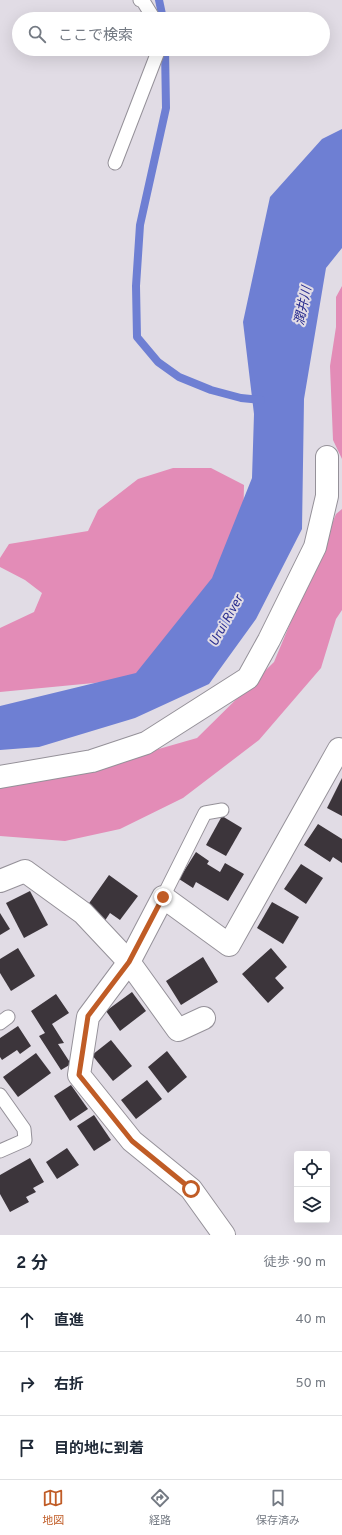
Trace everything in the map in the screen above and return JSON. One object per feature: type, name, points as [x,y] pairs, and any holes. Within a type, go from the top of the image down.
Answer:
[{"type":"street","points":[[0,777],[92,761],[146,743],[248,678],[269,640],[315,547],[327,496],[327,457]]},
{"type":"street","points":[[224,1235],[191,1189],[132,1141],[79,1075],[88,1016],[129,962],[163,897],[228,945],[339,749],[342,750]]},
{"type":"street","points":[[0,881],[25,871],[83,914],[129,962],[178,1030],[204,1018]]},
{"type":"lane","points":[[140,0],[143,1],[150,12]]},
{"type":"lane","points":[[115,163],[156,56]]},
{"type":"lane","points":[[163,897],[205,813],[222,810]]},
{"type":"lane","points":[[0,1095],[24,1129],[25,1140],[0,1151]]},
{"type":"shaded area","points":[[342,286],[342,459],[333,440],[330,366],[336,327],[336,297]]},
{"type":"shaded area","points":[[173,468],[211,468],[244,485],[243,531],[205,611],[146,678],[0,692],[0,628],[34,612],[42,593],[25,580],[0,567],[0,558],[9,544],[88,531],[98,510],[138,479]]},
{"type":"shaded area","points":[[342,509],[342,610],[336,619],[321,668],[259,740],[183,798],[120,829],[65,841],[0,836],[0,782],[89,769],[197,738],[274,662],[336,514]]},
{"type":"water","points":[[342,129],[342,248],[326,268],[304,399],[302,529],[256,619],[209,684],[135,718],[39,747],[0,750],[0,706],[136,673],[212,578],[252,478],[254,414],[243,322],[270,197],[322,139]]},
{"type":"building","points":[[342,778],[342,816],[327,808]]},
{"type":"building","points":[[222,816],[242,828],[226,856],[206,845]]},
{"type":"building","points":[[318,824],[342,839],[342,863],[333,857],[330,862],[304,845]]},
{"type":"building","points":[[196,852],[209,861],[207,864],[220,872],[225,863],[244,874],[228,901],[196,882],[193,888],[179,879]]},
{"type":"building","points":[[301,864],[323,878],[306,904],[284,889]]},
{"type":"building","points":[[109,875],[138,896],[120,920],[110,913],[104,922],[85,909]]},
{"type":"building","points":[[30,891],[48,925],[24,938],[6,903]]},
{"type":"building","points":[[272,902],[299,917],[283,944],[257,928]]},
{"type":"building","points":[[0,913],[10,929],[0,935]]},
{"type":"building","points":[[18,948],[35,976],[11,991],[0,973],[0,959]]},
{"type":"building","points":[[271,948],[287,967],[275,978],[284,988],[268,1003],[242,974]]},
{"type":"building","points":[[203,957],[218,982],[181,1005],[166,981]]},
{"type":"building","points":[[132,992],[146,1011],[120,1031],[106,1011]]},
{"type":"building","points":[[56,994],[69,1013],[52,1024],[64,1043],[58,1044],[71,1064],[61,1070],[39,1036],[45,1033],[31,1011]]},
{"type":"building","points":[[18,1026],[31,1046],[20,1054],[17,1050],[2,1060],[0,1057],[0,1038]]},
{"type":"building","points":[[111,1040],[132,1066],[113,1081],[92,1055]]},
{"type":"building","points":[[167,1051],[187,1077],[168,1093],[148,1067]]},
{"type":"building","points":[[36,1053],[51,1073],[18,1097],[3,1077]]},
{"type":"building","points":[[147,1080],[162,1099],[136,1119],[121,1100]]},
{"type":"building","points":[[71,1085],[88,1109],[70,1121],[54,1096]]},
{"type":"building","points":[[94,1115],[111,1140],[94,1151],[77,1126]]},
{"type":"building","points":[[67,1148],[79,1165],[57,1179],[46,1162]]},
{"type":"building","points":[[30,1158],[44,1182],[33,1188],[36,1192],[26,1197],[29,1202],[10,1212],[0,1194],[0,1175]]},
{"type":"waterway","points":[[159,0],[162,12]]},
{"type":"waterway","points":[[165,56],[166,108],[140,225],[136,286],[137,337],[158,362],[179,377],[211,390],[241,398],[261,400]]},
{"type":"route","points":[[163,897],[129,962],[88,1016],[79,1075],[132,1141],[191,1189]]},
{"type":"water label","name":"潤井川","points":[[304,306]]},
{"type":"water label","name":"Urui River","points":[[227,621]]}]
